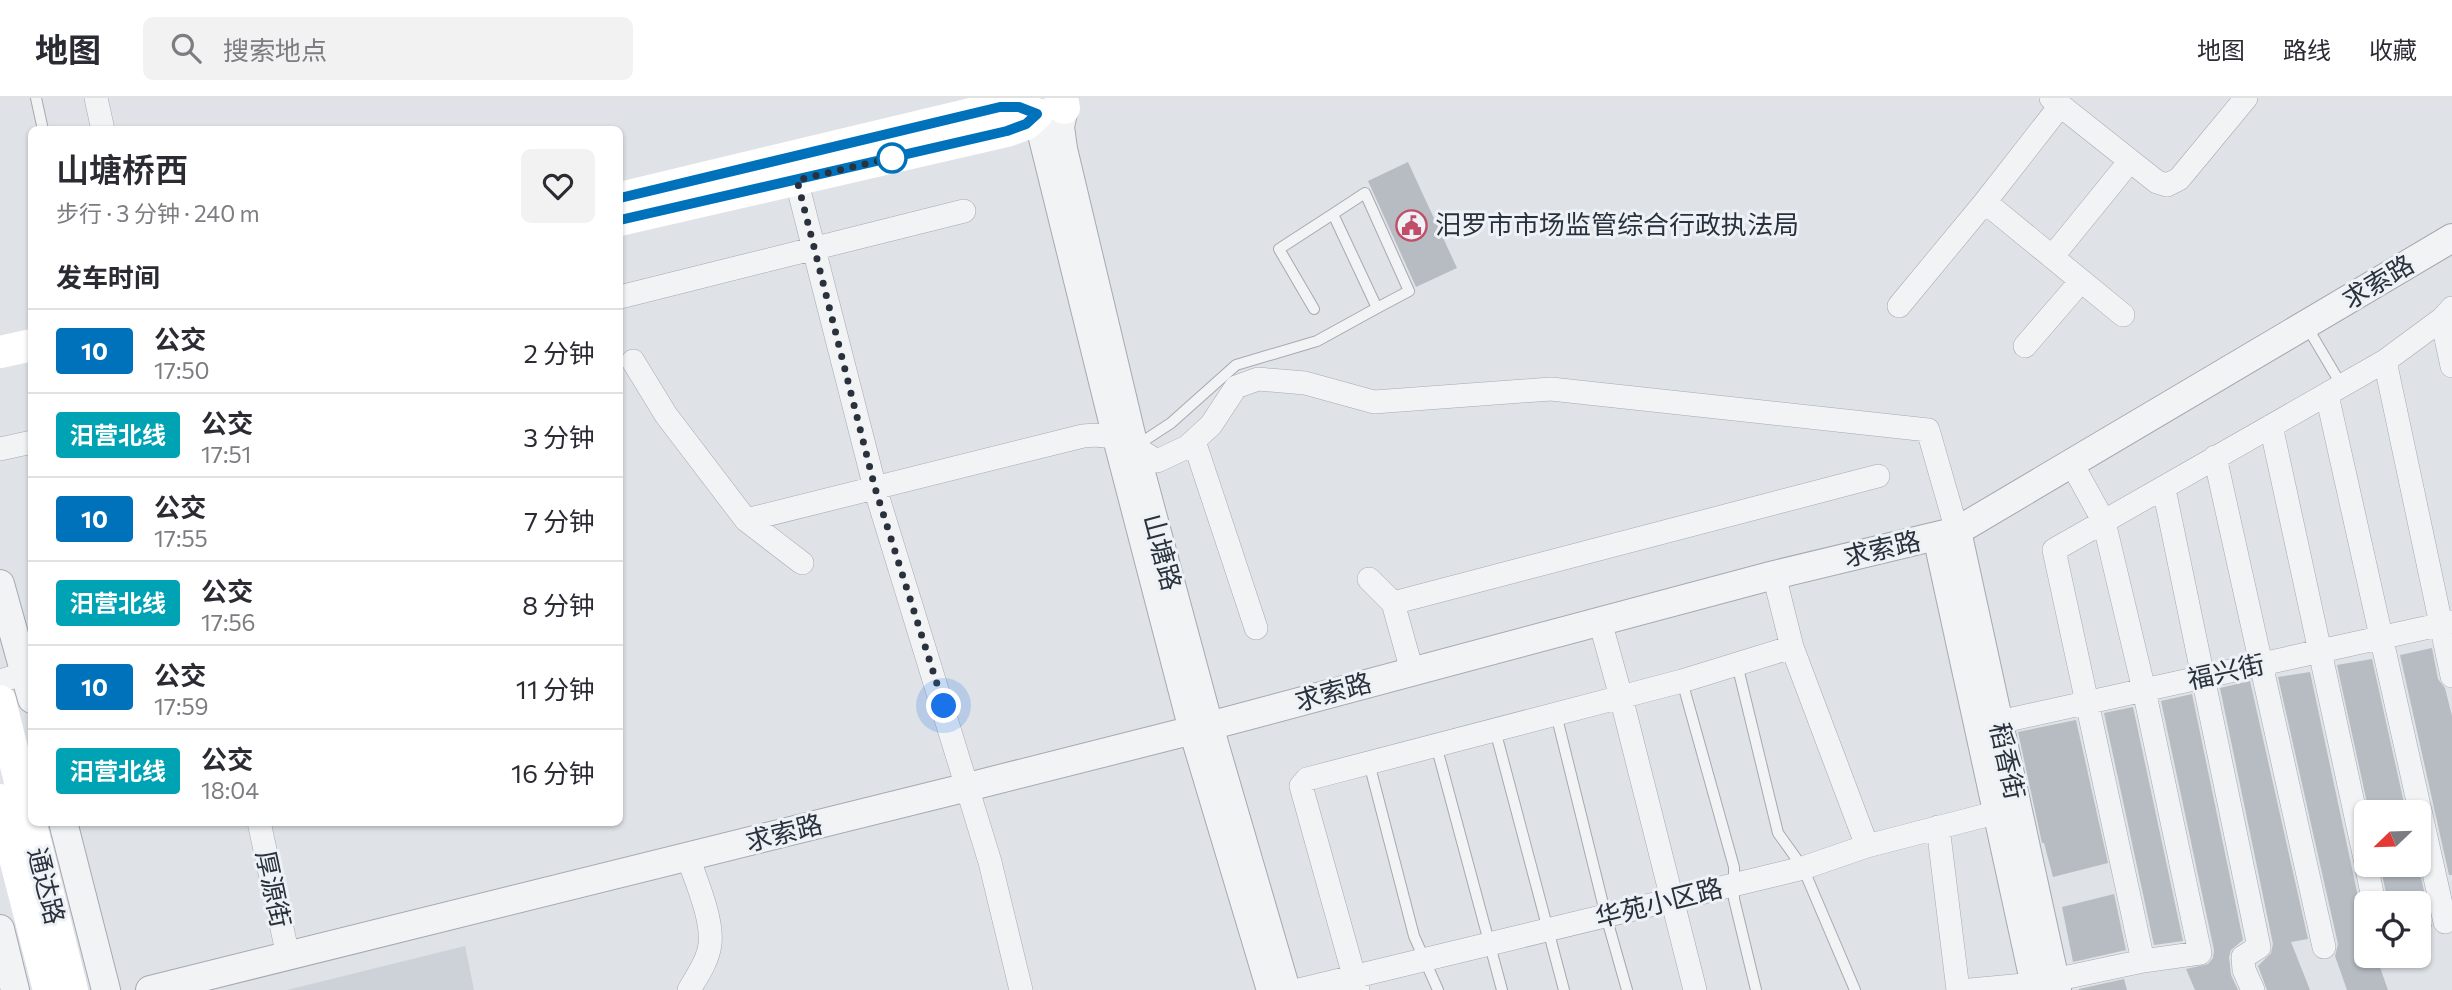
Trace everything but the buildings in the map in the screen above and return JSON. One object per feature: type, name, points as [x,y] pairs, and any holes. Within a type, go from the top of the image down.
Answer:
[{"type":"main road","points":[[623,219],[1000,107],[1050,103]]},
{"type":"main road","points":[[623,197],[794,168]]},
{"type":"main road","points":[[0,352],[28,346]]},
{"type":"main road","points":[[0,372],[28,366]]},
{"type":"main road","name":"通达路","points":[[0,701],[28,813]]},
{"type":"main road","name":"通达路","points":[[0,800],[50,990]]},
{"type":"main road","name":"通达路","points":[[31,826],[72,990]]},
{"type":"street","points":[[96,98],[102,126]]},
{"type":"street","points":[[1899,306],[1985,202],[2056,102],[2130,161],[2167,185],[2179,179],[2246,98]]},
{"type":"street","name":"山塘路","points":[[1050,103],[1126,442],[1271,990]]},
{"type":"street","points":[[2052,257],[2130,161]]},
{"type":"street","points":[[794,168],[875,488],[990,862],[1021,990]]},
{"type":"street","points":[[1985,202],[2123,316]]},
{"type":"street","points":[[623,296],[964,211]]},
{"type":"street","name":"求索路","points":[[150,990],[1201,728],[1774,575],[1947,534],[2072,464],[2452,238]]},
{"type":"street","points":[[2025,346],[2081,281]]},
{"type":"street","points":[[2143,961],[2054,550],[2385,361],[2447,314]]},
{"type":"street","points":[[2447,314],[2452,366]]},
{"type":"street","points":[[634,361],[666,415],[746,520],[802,563]]},
{"type":"street","points":[[2385,361],[2446,624],[2452,677]]},
{"type":"street","points":[[746,520],[1083,436],[1104,434],[1126,442],[1157,461],[1187,447],[1211,425],[1236,387],[1258,379],[1304,383],[1374,402],[1551,389],[1928,430],[1947,534],[2007,810]]},
{"type":"street","points":[[2335,390],[2381,638],[2445,922]]},
{"type":"street","points":[[2271,426],[2354,807]]},
{"type":"street","points":[[1194,440],[1256,628]]},
{"type":"street","points":[[0,449],[28,443]]},
{"type":"street","points":[[2215,457],[2324,947]]},
{"type":"street","points":[[1970,990],[2046,986],[2143,961],[2200,953],[2144,690],[2104,522],[2072,464]]},
{"type":"street","points":[[1392,603],[1878,476]]},
{"type":"street","points":[[2164,489],[2259,947],[2243,957],[2244,970],[2253,990]]},
{"type":"street","name":"稻香街","points":[[1947,534],[1999,722],[2007,810],[2046,986]]},
{"type":"street","points":[[1774,575],[1792,647],[1867,846]]},
{"type":"street","points":[[1369,579],[1392,603],[1412,671]]},
{"type":"street","points":[[0,584],[22,681]]},
{"type":"street","points":[[1600,621],[1695,990]]},
{"type":"street","name":"福兴街","points":[[1999,722],[2446,624]]},
{"type":"street","points":[[1356,983],[1301,786],[1307,779],[1682,681],[1792,647]]},
{"type":"street","name":"山塘路","points":[[1201,728],[1286,990]]},
{"type":"street","name":"华苑小区路","points":[[1299,990],[1356,983],[1426,960],[1803,868],[1867,846],[2007,810]]},
{"type":"street","points":[[64,826],[106,990]]},
{"type":"street","name":"厚源街","points":[[260,826],[288,956]]},
{"type":"street","points":[[1938,827],[1958,990]]},
{"type":"street","points":[[688,857],[709,925],[710,943],[707,958],[689,990]]},
{"type":"street","points":[[0,929],[15,990]]},
{"type":"lane","points":[[36,98],[42,126]]},
{"type":"lane","points":[[1126,442],[1171,423],[1236,365],[1317,341],[1409,291],[1365,193],[1279,249],[1314,309]]},
{"type":"lane","points":[[1333,214],[1377,309]]},
{"type":"lane","points":[[2305,325],[2335,390]]},
{"type":"lane","points":[[1737,664],[1778,832],[1803,868],[1855,990]]},
{"type":"lane","points":[[1682,681],[1734,867],[1734,899],[1756,990]]},
{"type":"lane","points":[[1556,714],[1627,990]]},
{"type":"lane","points":[[1494,730],[1564,990]]},
{"type":"lane","points":[[1436,746],[1502,990]]},
{"type":"lane","points":[[1369,763],[1414,936],[1438,990]]},
{"type":"shaded area","points":[[465,946],[474,990],[287,990]]},
{"type":"bus line","name":"10","points":[[623,197],[1000,107],[1019,107],[1037,114],[1026,124],[1007,131],[623,219]]},
{"type":"place","name":"汨罗市市场监管综合行政执法局","points":[[1412,225]]},
{"type":"route","points":[[892,158],[903,155],[797,180],[875,488],[944,706]]}]
